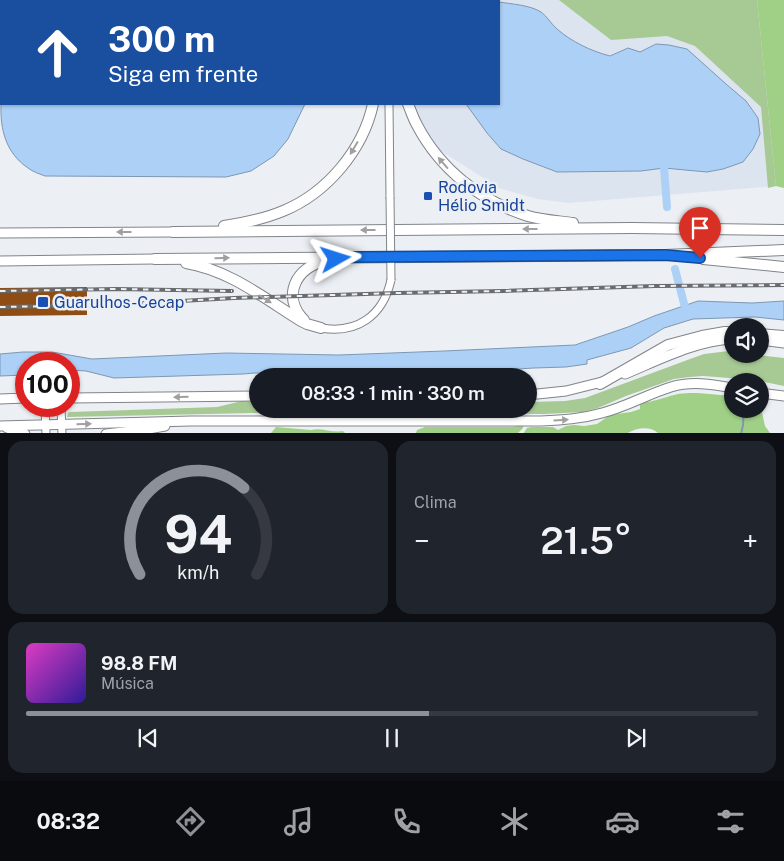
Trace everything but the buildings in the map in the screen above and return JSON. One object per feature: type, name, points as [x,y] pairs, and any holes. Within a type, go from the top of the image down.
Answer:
[{"type":"highway","points":[[173,232],[243,224],[285,211],[308,197],[329,180],[347,160],[361,137],[373,105]]},
{"type":"highway","points":[[408,105],[416,125],[432,150],[452,173],[475,191],[501,206],[529,216],[558,221],[632,228]]},
{"type":"highway","points":[[173,232],[632,228],[784,230]]},
{"type":"highway","points":[[155,259],[665,255],[784,250]]},
{"type":"highway","points":[[665,255],[784,267]]},
{"type":"highway","points":[[321,328],[308,322],[297,311],[293,297],[296,281],[303,271],[313,264],[354,257]]},
{"type":"highway","points":[[155,259],[188,263],[221,273],[236,280],[301,321],[321,328]]},
{"type":"highway","points":[[600,384],[668,345],[702,336],[724,333]]},
{"type":"highway","points":[[769,335],[784,336]]},
{"type":"main road","points":[[0,233],[173,232]]},
{"type":"main road","points":[[0,261],[155,259]]},
{"type":"main road","points":[[537,394],[566,391],[600,384],[694,346],[724,340]]},
{"type":"main road","points":[[769,341],[784,343]]},
{"type":"main road","points":[[0,426],[62,429],[191,421],[541,421],[580,419],[604,413],[672,387],[688,384],[724,386]]},
{"type":"main road","points":[[769,394],[784,396]]},
{"type":"main road","points":[[80,398],[249,396]]},
{"type":"main road","points":[[0,398],[15,398]]},
{"type":"main road","points":[[115,433],[191,421]]},
{"type":"main road","points":[[0,426],[22,433]]},
{"type":"street","points":[[321,328],[349,328],[366,320],[374,314],[385,298],[391,280],[389,105]]},
{"type":"shaded area","points":[[500,0],[784,0],[784,188],[776,186],[569,203],[537,199],[499,188],[438,149],[414,105],[500,105]]},
{"type":"green space","points":[[559,0],[757,0],[776,186],[768,188],[761,107],[695,46],[667,36],[611,40]]},
{"type":"green space","points":[[757,0],[784,0],[784,188],[776,186]]},
{"type":"green space","points":[[724,352],[724,363],[769,363],[769,356],[784,358],[784,386],[769,383],[769,373],[724,373],[724,378],[703,376],[674,379],[583,412],[537,414],[537,402],[585,398],[704,354]]},
{"type":"green space","points":[[698,393],[724,395],[724,418],[763,418],[765,426],[770,433],[658,433],[651,429],[643,428],[628,433],[524,433],[527,428],[531,427],[553,427],[558,430],[566,426],[597,424],[610,415],[640,409],[642,402],[654,401],[670,396]]},
{"type":"green space","points":[[242,401],[249,401],[249,413],[80,417],[80,412],[217,407]]},
{"type":"green space","points":[[523,426],[518,433],[416,433],[417,430],[425,427]]},
{"type":"green space","points":[[276,427],[343,431],[345,433],[271,433]]},
{"type":"water","points":[[500,2],[537,10],[575,42],[610,56],[628,48],[640,52],[656,44],[687,49],[746,101],[758,118],[760,134],[753,149],[743,162],[707,172],[664,168],[641,171],[557,172],[501,149],[467,105],[500,105]]},
{"type":"water","points":[[1,105],[305,105],[288,139],[274,156],[251,171],[226,177],[45,176],[28,168],[14,155],[3,132]]},
{"type":"water","points":[[698,301],[752,303],[784,301],[784,320],[755,317],[693,319],[664,328],[631,348],[587,360],[587,364],[566,367],[249,368],[249,374],[243,374],[114,378],[80,371],[80,357],[92,359],[226,353],[339,355],[575,345]]},
{"type":"water","points":[[15,353],[15,375],[0,376],[0,354]]},
{"type":"waterway","points":[[664,168],[667,207]]},
{"type":"waterway","points":[[675,269],[687,315]]},
{"type":"waterway","points":[[741,433],[743,418]]},
{"type":"railway","points":[[0,307],[111,305],[234,298],[397,293],[655,286],[784,285]]},
{"type":"railway","points":[[0,291],[116,289],[232,291]]},
{"type":"place","name":"Rodovia Hélio Smidt","points":[[428,196]]},
{"type":"place","name":"Guarulhos-Cecap","points":[[43,302]]},
{"type":"route","points":[[336,259],[354,257],[665,255],[700,258]]}]
